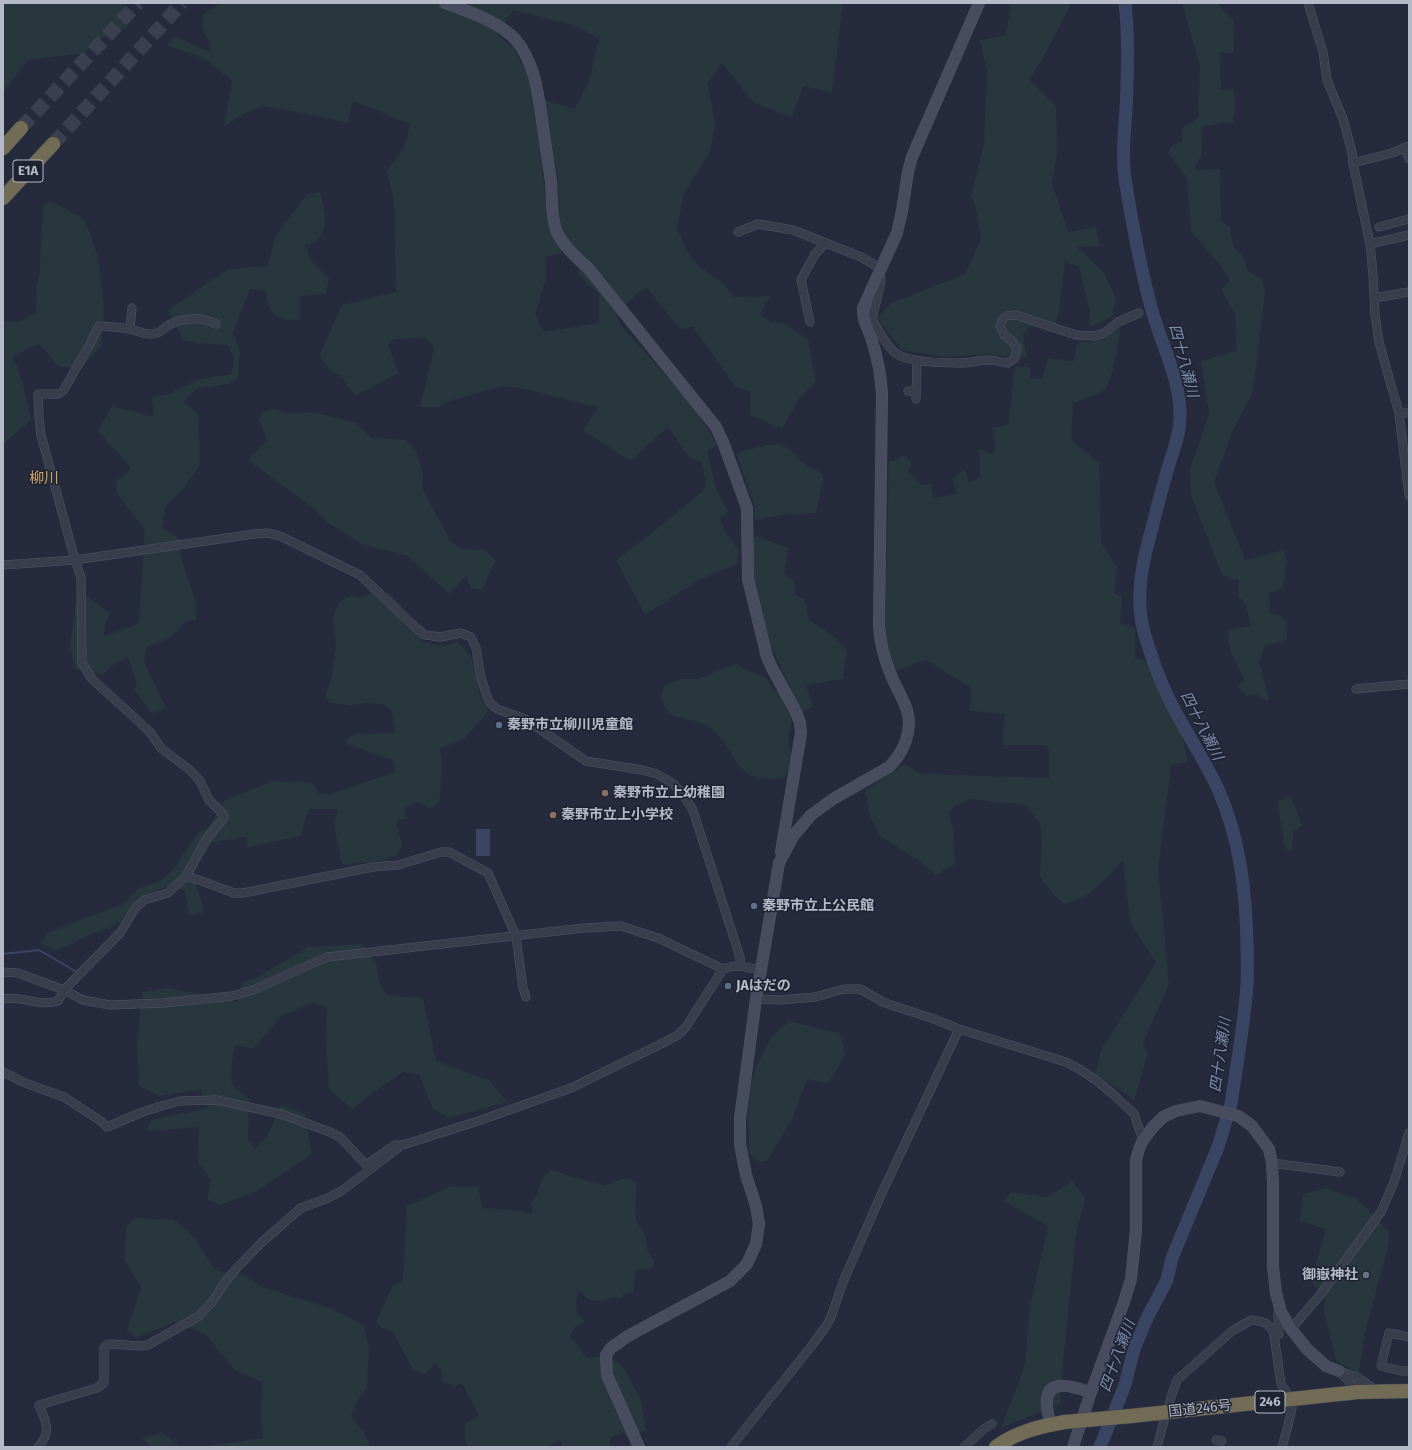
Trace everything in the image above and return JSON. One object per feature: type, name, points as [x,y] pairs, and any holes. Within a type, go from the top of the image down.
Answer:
[{"type":"highway","name":"E1A","points":[[3,148],[21,128]]},
{"type":"highway","name":"E1A","points":[[3,198],[53,144]]},
{"type":"highway","name":"国道246号","points":[[996,1447],[1004,1441],[1019,1434],[1058,1423],[1358,1392],[1409,1391]]},
{"type":"street","points":[[445,3],[494,24],[504,30],[515,39],[523,51],[531,68],[537,88],[550,180],[553,217],[556,230],[563,243],[589,269],[716,427],[747,508],[748,579],[767,657],[800,722],[801,733],[760,970],[740,1118],[740,1144],[746,1175],[756,1206],[759,1224],[756,1244],[747,1264],[730,1281],[628,1336],[611,1348],[606,1355],[607,1375],[639,1447]]},
{"type":"street","points":[[779,863],[794,835],[811,815],[833,799],[889,766],[897,759],[904,748],[909,719],[907,711],[889,671],[880,642],[882,394],[881,380],[873,343],[862,314],[863,308],[880,268],[897,233],[912,157],[979,3]]},
{"type":"street","points":[[1308,3],[1323,52],[1326,80],[1343,119],[1352,152],[1370,244],[1375,314],[1380,342],[1399,413],[1409,496]]},
{"type":"street","points":[[1353,163],[1392,153],[1407,146],[1409,159]]},
{"type":"street","points":[[1379,227],[1409,219]]},
{"type":"street","points":[[738,232],[758,224],[793,230],[825,244],[861,257],[880,268]]},
{"type":"street","points":[[1370,244],[1409,235]]},
{"type":"street","points":[[810,322],[801,280],[815,254],[825,244]]},
{"type":"street","points":[[880,268],[881,282],[872,319],[882,336],[895,352],[904,358],[917,361],[960,363],[992,360],[1008,364],[1015,358],[1017,348],[1011,340],[1004,335],[1000,326],[1002,318],[1008,315],[1016,315],[1076,335],[1096,336],[1104,333],[1118,322],[1139,313]]},
{"type":"street","points":[[1374,298],[1409,292]]},
{"type":"street","points":[[130,329],[132,308]]},
{"type":"street","points":[[3,999],[15,999],[37,1003],[50,1003],[58,1001],[64,990],[120,933],[136,907],[144,900],[168,893],[186,876],[207,838],[224,818],[223,814],[209,800],[200,781],[190,770],[162,749],[148,731],[92,680],[82,663],[81,577],[41,435],[38,394],[59,394],[62,391],[89,346],[98,326],[130,329],[146,334],[155,334],[161,332],[169,325],[191,318],[208,320],[216,324]]},
{"type":"street","points":[[908,391],[916,395],[917,361]]},
{"type":"street","points":[[1399,413],[1409,413]]},
{"type":"street","points":[[3,565],[75,560],[254,534],[267,534],[280,536],[360,575],[425,635],[441,637],[461,633],[471,637],[476,648],[481,678],[489,702],[497,709],[525,719],[586,761],[658,774],[672,783],[681,792],[693,810],[740,957],[740,965]]},
{"type":"street","points":[[1356,689],[1409,684]]},
{"type":"street","points":[[186,876],[234,893],[243,893],[373,867],[398,865],[441,852],[450,852],[488,873],[516,936],[522,981],[526,997]]},
{"type":"street","points":[[5,971],[18,973],[64,990],[83,1000],[110,1005],[163,1003],[232,996],[253,990],[328,957],[584,928],[621,926],[658,938],[723,969]]},
{"type":"street","points":[[3,1072],[25,1083],[64,1097],[102,1122],[107,1127],[140,1113],[180,1102],[216,1100],[280,1114],[340,1137],[366,1165],[395,1145],[403,1145],[484,1119],[570,1088],[661,1044],[678,1034],[686,1026],[723,969],[740,965],[760,970]]},
{"type":"street","points":[[756,999],[781,1000],[816,997],[844,989],[860,989],[885,1003],[959,1029],[1066,1062],[1081,1070],[1114,1095],[1134,1114],[1144,1140]]},
{"type":"street","points":[[731,1447],[813,1344],[831,1317],[843,1282],[880,1198],[959,1029]]},
{"type":"street","points":[[1073,1447],[1090,1392],[1124,1302],[1131,1278],[1136,1237],[1136,1160],[1144,1140],[1153,1127],[1163,1118],[1176,1111],[1200,1106],[1238,1116],[1252,1126],[1269,1149],[1272,1163],[1273,1183],[1273,1268],[1276,1293],[1281,1312],[1291,1329],[1316,1358],[1326,1366],[1357,1377],[1377,1391]]},
{"type":"street","points":[[1291,1329],[1320,1296],[1381,1212],[1394,1182],[1409,1133]]},
{"type":"street","points":[[38,1447],[45,1438],[47,1429],[45,1418],[39,1405],[97,1388],[104,1383],[104,1348],[106,1345],[148,1345],[199,1316],[212,1302],[236,1268],[262,1242],[301,1208],[328,1198],[343,1190],[403,1145]]},
{"type":"street","points":[[1272,1163],[1340,1172]]},
{"type":"street","points":[[1274,1335],[1278,1334],[1278,1313],[1281,1312]]},
{"type":"street","points":[[1169,1403],[1177,1380],[1232,1331],[1251,1320],[1265,1323],[1272,1328],[1281,1384],[1291,1399],[1292,1408],[1282,1447]]},
{"type":"street","points":[[1409,1337],[1390,1333],[1381,1366],[1401,1371],[1409,1371]]},
{"type":"street","points":[[1339,1371],[1358,1392]]},
{"type":"street","points":[[1058,1423],[1048,1415],[1047,1395],[1051,1390],[1059,1386],[1069,1386],[1090,1392]]},
{"type":"street","points":[[1157,1447],[1164,1421]]},
{"type":"street","points":[[964,1447],[984,1429],[992,1424]]},
{"type":"shaded area","points":[[3,3],[125,3],[127,27],[102,38],[84,53],[28,60],[3,92]]},
{"type":"shaded area","points":[[221,3],[843,3],[832,93],[803,86],[792,117],[754,103],[722,63],[708,83],[715,125],[710,152],[684,193],[677,228],[690,257],[704,270],[722,282],[734,297],[770,296],[760,314],[771,322],[784,323],[808,339],[816,382],[798,400],[782,429],[750,415],[751,393],[736,387],[693,327],[680,329],[646,287],[616,314],[621,325],[692,405],[718,445],[708,451],[717,491],[729,512],[720,517],[725,532],[739,550],[737,564],[697,581],[645,615],[616,560],[704,490],[706,486],[702,462],[690,459],[668,427],[630,461],[583,430],[598,407],[516,387],[502,387],[452,400],[438,407],[420,407],[434,347],[426,338],[394,339],[388,346],[399,373],[355,396],[341,376],[329,370],[319,356],[342,305],[396,292],[394,201],[387,171],[404,148],[410,124],[353,101],[348,123],[263,106],[243,114],[224,127],[232,81],[207,60],[167,45],[175,36],[209,52],[210,42],[202,29],[203,14]],"holes":[[[513,10],[573,25],[599,38],[589,81],[574,109],[548,101],[532,92],[527,72],[513,48],[497,35]],[[553,155],[557,174],[560,222],[570,247],[588,259],[577,273],[599,294],[599,323],[544,332],[535,315],[546,278],[546,257],[563,252],[547,217],[541,156]]]},
{"type":"shaded area","points":[[1011,3],[1070,3],[1068,10],[1042,60],[1029,79],[1056,106],[1057,154],[1052,183],[1068,232],[1096,227],[1100,246],[1077,247],[1103,271],[1116,298],[1113,316],[1089,328],[1090,311],[1079,267],[1065,262],[1059,311],[1053,333],[1030,326],[1023,335],[1027,358],[990,354],[945,357],[902,350],[877,318],[891,303],[965,274],[981,239],[976,208],[971,196],[984,145],[987,72],[980,40],[1006,35]]},
{"type":"shaded area","points":[[1182,3],[1217,3],[1234,21],[1233,53],[1220,52],[1221,90],[1234,89],[1235,109],[1233,122],[1202,126],[1201,156],[1195,167],[1200,170],[1220,169],[1221,221],[1230,227],[1233,246],[1244,258],[1247,270],[1262,280],[1265,292],[1253,392],[1233,430],[1214,482],[1245,560],[1284,550],[1287,561],[1283,588],[1269,593],[1269,613],[1280,615],[1286,621],[1287,640],[1265,646],[1259,661],[1269,699],[1267,701],[1257,695],[1246,696],[1238,686],[1245,680],[1235,662],[1230,649],[1228,636],[1229,629],[1251,626],[1246,605],[1238,596],[1239,581],[1222,575],[1191,495],[1190,468],[1209,413],[1201,361],[1237,351],[1235,314],[1221,289],[1230,281],[1222,267],[1191,231],[1187,178],[1168,152],[1172,145],[1182,142],[1182,128],[1198,118],[1200,65]]},
{"type":"shaded area","points":[[320,192],[325,212],[325,226],[320,237],[313,243],[305,245],[311,260],[329,278],[326,294],[300,296],[300,320],[291,320],[279,317],[271,311],[266,291],[250,289],[233,333],[240,351],[238,378],[229,384],[196,389],[184,402],[199,415],[199,466],[183,489],[165,507],[162,528],[179,538],[181,558],[196,602],[196,619],[183,623],[172,637],[146,647],[144,662],[166,708],[152,714],[134,689],[137,684],[128,657],[116,663],[102,675],[75,669],[70,646],[76,602],[85,595],[110,613],[105,624],[104,636],[138,624],[140,609],[145,530],[116,492],[117,480],[124,476],[131,468],[98,431],[112,406],[154,417],[152,397],[169,394],[201,379],[232,374],[234,357],[227,345],[183,340],[168,310],[228,269],[268,266],[275,237],[307,194]]},
{"type":"shaded area","points":[[51,201],[85,220],[98,257],[104,307],[101,346],[80,369],[58,366],[40,344],[13,356],[23,383],[31,420],[3,444],[3,321],[18,322],[36,313],[43,206]]},
{"type":"shaded area","points":[[1121,327],[1114,366],[1106,390],[1073,403],[1071,440],[1099,463],[1101,542],[1117,567],[1114,593],[1122,597],[1120,623],[1135,627],[1135,658],[1145,661],[1153,669],[1159,690],[1182,730],[1187,762],[1170,765],[1158,869],[1169,984],[1143,1043],[1148,1054],[1134,1100],[1095,1074],[1101,1050],[1156,963],[1130,922],[1123,860],[1108,877],[1087,895],[1065,905],[1053,894],[1040,877],[1042,842],[1040,824],[1026,805],[971,799],[955,806],[949,813],[953,829],[955,864],[936,875],[919,861],[880,836],[870,816],[865,790],[905,764],[920,774],[1049,778],[1049,751],[1044,745],[1002,745],[1005,714],[970,711],[971,688],[926,660],[896,671],[888,650],[885,630],[889,461],[898,460],[903,455],[906,456],[911,462],[909,472],[922,485],[931,484],[934,498],[956,494],[953,478],[963,470],[967,473],[968,482],[980,477],[980,448],[990,454],[995,451],[993,428],[1008,424],[1015,366],[1030,367],[1030,379],[1042,379],[1048,358],[1073,361],[1078,342],[1099,341]]},
{"type":"shaded area","points":[[273,409],[290,414],[300,412],[322,414],[355,422],[372,438],[406,440],[416,451],[423,472],[422,488],[451,542],[464,549],[485,550],[496,560],[482,590],[471,588],[466,576],[449,594],[408,556],[361,544],[329,523],[312,507],[248,460],[267,440],[259,420],[262,412]]},
{"type":"shaded area","points":[[778,444],[789,448],[800,461],[824,475],[816,513],[788,514],[754,520],[755,507],[736,453],[767,445]]},
{"type":"shaded area","points":[[756,536],[788,548],[784,574],[794,581],[795,595],[805,600],[809,620],[836,638],[847,651],[843,679],[806,685],[813,706],[792,720],[789,739],[791,763],[790,768],[784,778],[767,779],[755,777],[746,772],[739,766],[722,739],[712,729],[703,723],[677,717],[669,713],[664,705],[662,697],[664,686],[681,679],[697,679],[735,664],[767,679],[774,692],[789,685],[766,636],[754,583],[752,541]]},
{"type":"shaded area","points":[[389,593],[403,609],[423,642],[443,646],[456,642],[468,653],[472,660],[483,704],[488,712],[463,740],[440,749],[442,769],[439,803],[429,808],[417,802],[405,808],[406,819],[398,820],[397,825],[402,846],[397,855],[380,861],[342,865],[335,831],[335,821],[338,809],[310,809],[305,820],[301,836],[247,847],[247,837],[212,842],[195,871],[197,889],[203,906],[202,913],[189,915],[185,892],[173,884],[136,899],[123,919],[111,927],[89,935],[57,951],[40,943],[48,933],[123,904],[139,888],[160,881],[171,872],[199,832],[208,828],[225,800],[273,781],[312,783],[320,794],[330,794],[395,772],[393,760],[350,745],[345,740],[355,734],[395,733],[392,711],[382,704],[366,703],[351,705],[331,703],[325,695],[331,681],[336,646],[333,619],[338,603],[351,595],[363,598],[369,594]]},
{"type":"shaded area","points":[[1291,797],[1302,825],[1293,832],[1292,852],[1285,848],[1277,801]]},
{"type":"shaded area","points":[[363,944],[376,962],[379,982],[387,995],[423,998],[436,1061],[489,1080],[507,1102],[449,1118],[433,1109],[419,1075],[403,1072],[352,1109],[329,1089],[326,1040],[327,1008],[313,1003],[281,1016],[254,1048],[235,1046],[231,1066],[232,1085],[249,1099],[248,1140],[255,1149],[267,1136],[281,1105],[305,1114],[312,1154],[255,1192],[220,1205],[207,1200],[211,1181],[198,1162],[199,1127],[147,1131],[151,1120],[209,1108],[200,1090],[159,1096],[139,1086],[137,1044],[142,992],[169,988],[237,1002],[242,983],[256,978],[308,947]]},
{"type":"shaded area","points":[[789,1021],[840,1033],[845,1055],[828,1084],[807,1079],[793,1118],[767,1161],[759,1162],[749,1153],[747,1095],[757,1065],[771,1038]]},
{"type":"shaded area","points":[[551,1170],[605,1186],[621,1179],[630,1178],[637,1186],[635,1203],[636,1220],[645,1234],[648,1252],[655,1262],[651,1269],[635,1270],[634,1291],[627,1294],[623,1293],[623,1297],[621,1299],[612,1297],[595,1301],[587,1298],[581,1292],[578,1292],[576,1310],[585,1322],[576,1326],[570,1336],[587,1358],[598,1356],[612,1358],[623,1367],[640,1397],[646,1430],[628,1436],[621,1433],[610,1438],[610,1447],[563,1447],[560,1440],[545,1447],[468,1447],[465,1441],[465,1424],[479,1416],[462,1383],[455,1386],[443,1382],[441,1369],[435,1364],[425,1374],[413,1370],[393,1332],[381,1328],[376,1322],[392,1287],[403,1280],[407,1206],[449,1187],[478,1186],[482,1208],[524,1211],[526,1214],[532,1213],[533,1209],[530,1203],[535,1199],[543,1177]]},
{"type":"shaded area","points":[[1072,1181],[1085,1198],[1076,1235],[1060,1404],[1001,1428],[1025,1365],[1030,1306],[1048,1226],[1005,1202],[1010,1192],[1047,1197]]},
{"type":"shaded area","points":[[1327,1188],[1343,1195],[1354,1197],[1369,1210],[1389,1232],[1389,1243],[1364,1337],[1359,1372],[1356,1372],[1336,1361],[1324,1310],[1325,1295],[1311,1282],[1326,1229],[1300,1221],[1303,1194]]},
{"type":"shaded area","points":[[136,1218],[174,1220],[194,1237],[215,1270],[246,1276],[260,1286],[332,1309],[364,1326],[369,1346],[367,1388],[356,1403],[351,1416],[363,1432],[371,1447],[200,1447],[263,1438],[261,1420],[262,1382],[235,1370],[205,1334],[175,1322],[136,1338],[127,1330],[141,1287],[125,1261],[126,1227]]},
{"type":"shaded area","points":[[163,1433],[180,1447],[150,1447],[142,1437]]},
{"type":"water","points":[[476,829],[490,829],[490,856],[476,856]]},
{"type":"waterway","name":"四十八瀬川","points":[[1100,1447],[1125,1385],[1134,1349],[1147,1318],[1167,1280],[1172,1258],[1218,1147],[1231,1104],[1246,1000],[1247,975],[1246,925],[1243,885],[1237,846],[1232,827],[1218,789],[1161,682],[1147,642],[1140,611],[1140,587],[1143,563],[1162,490],[1178,437],[1180,424],[1180,404],[1175,378],[1153,314],[1141,266],[1124,173],[1128,53],[1125,3]]},
{"type":"waterway","points":[[3,954],[39,950],[75,971]]},
{"type":"tunnel","points":[[21,128],[138,3]]},
{"type":"tunnel","points":[[53,144],[182,3]]},
{"type":"place","name":"秦野市立柳川児童館","points":[[499,725]]},
{"type":"place","name":"秦野市立上幼稚園","points":[[605,793]]},
{"type":"place","name":"秦野市立上小学校","points":[[553,815]]},
{"type":"place","name":"秦野市立上公民館","points":[[754,906]]},
{"type":"place","name":"JAはだの","points":[[728,986]]},
{"type":"place","name":"御嶽神社","points":[[1366,1275]]},
{"type":"district","name":"柳川","points":[[44,479]]}]
